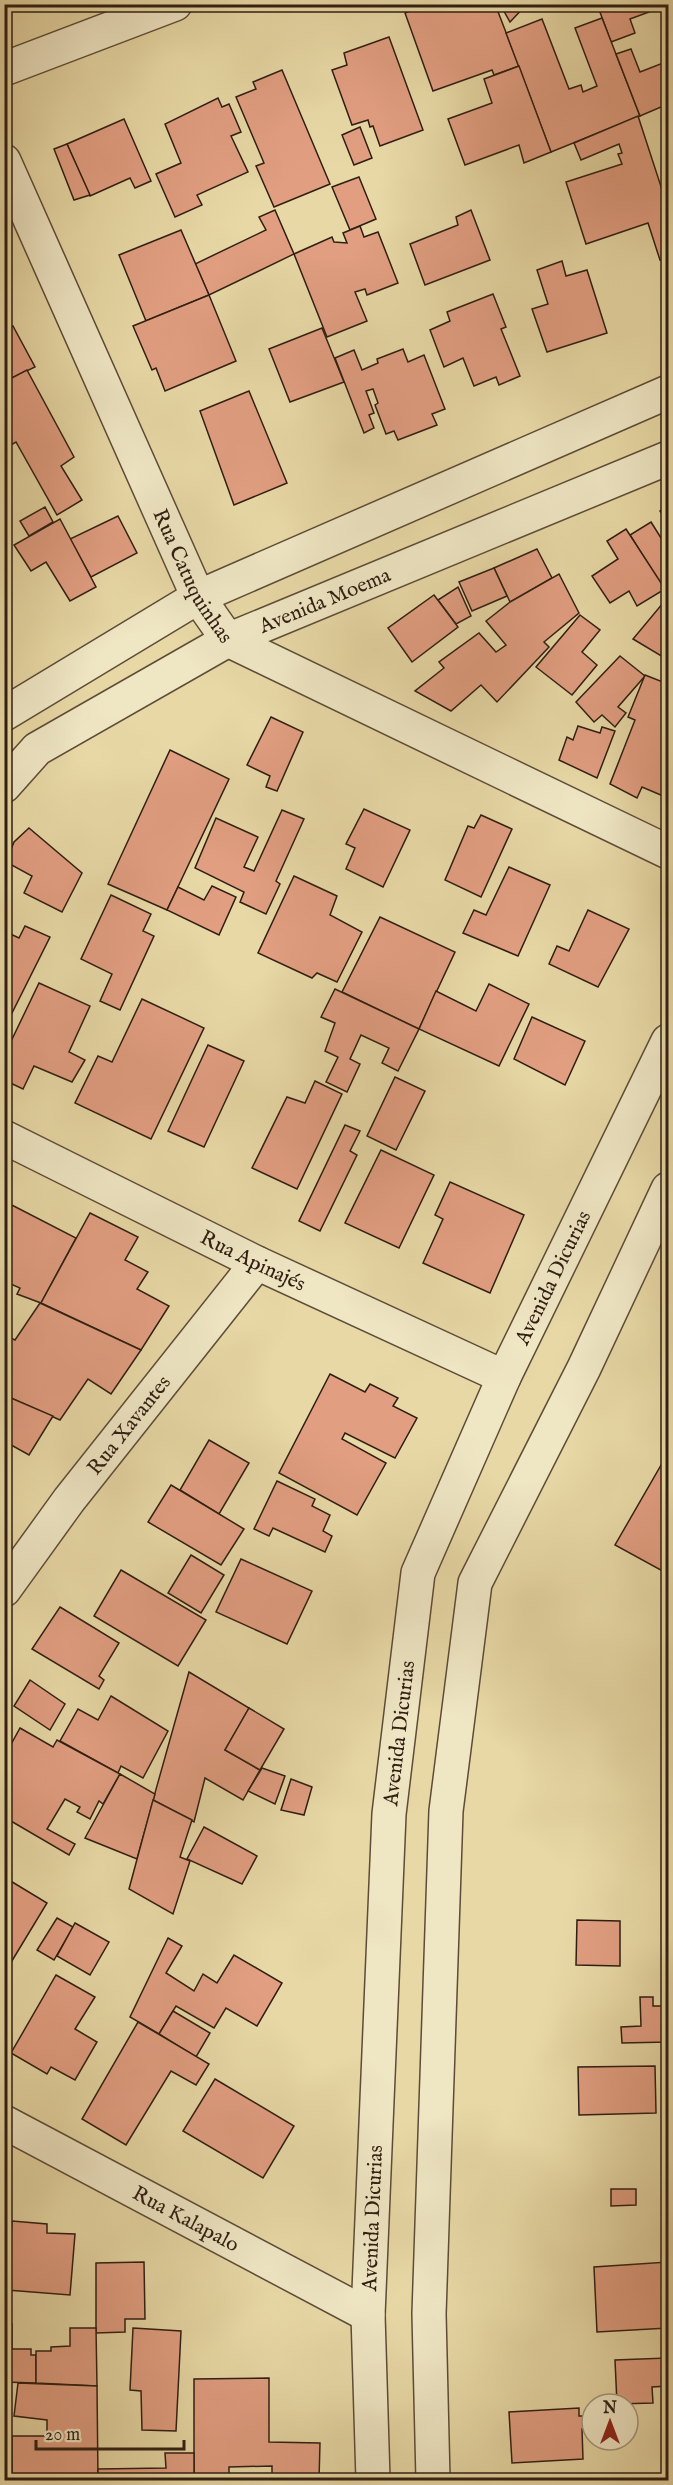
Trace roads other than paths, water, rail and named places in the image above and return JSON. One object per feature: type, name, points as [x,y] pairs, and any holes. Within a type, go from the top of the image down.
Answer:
[{"type":"street","points":[[4,69],[160,7]]},
{"type":"street","name":"Rua Catuquinhas","points":[[4,161],[198,597],[228,640],[669,852]]},
{"type":"street","points":[[4,714],[198,597],[669,392]]},
{"type":"street","name":"Avenida Moema","points":[[4,786],[37,750],[228,640],[669,458]]},
{"type":"street","name":"Avenida Dicurias","points":[[373,2481],[368,2315],[389,1814],[418,1573],[504,1377],[669,1041]]},
{"type":"street","name":"Rua Apinajés","points":[[4,1137],[257,1263],[504,1377]]},
{"type":"street","points":[[433,2481],[429,2314],[446,1810],[475,1583],[584,1368],[669,1189]]},
{"type":"street","name":"Rua Xavantes","points":[[4,1590],[69,1500],[257,1263]]},
{"type":"street","name":"Rua Kalapalo","points":[[4,2122],[368,2315]]}]
